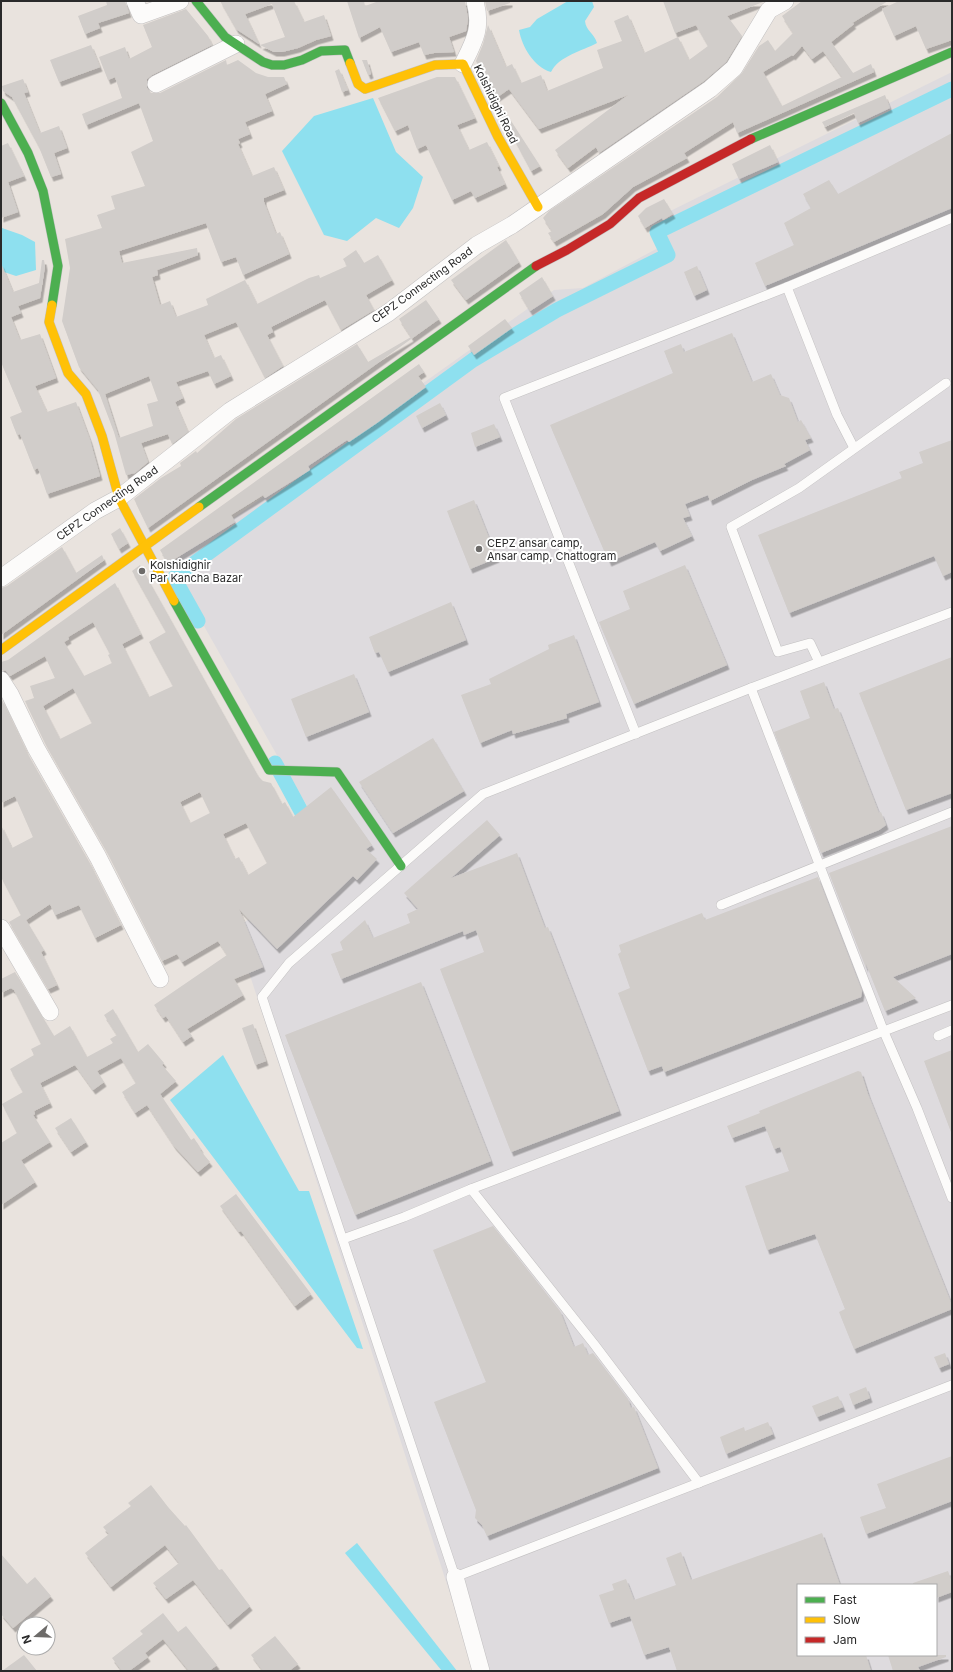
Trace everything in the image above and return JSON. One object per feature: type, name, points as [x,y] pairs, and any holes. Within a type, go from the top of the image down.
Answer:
[{"type":"street","points":[[135,1],[141,14],[180,1]]},
{"type":"street","name":"Kolshidighi Road","points":[[196,1],[225,37],[263,62],[272,65],[284,65],[302,60],[321,51],[345,50],[358,84],[365,89],[435,65],[463,64],[480,103],[511,162],[538,207]]},
{"type":"street","points":[[463,64],[476,37],[478,12],[475,1]]},
{"type":"street","name":"CEPZ Connecting Road","points":[[1,578],[95,511],[119,498],[230,411],[388,313],[477,244],[512,225],[710,89],[734,68],[769,10],[785,1]]},
{"type":"street","points":[[156,84],[236,44]]},
{"type":"street","points":[[1,650],[296,436],[538,265],[610,224],[639,198],[754,138],[952,52]]},
{"type":"street","points":[[1,103],[28,153],[43,191],[52,229],[58,266],[49,322],[68,373],[86,394],[102,436],[119,498],[144,547],[269,770],[338,772],[401,866]]},
{"type":"street","points":[[1,680],[10,694],[36,748],[98,857],[160,979]]},
{"type":"street","points":[[1,928],[50,1012]]},
{"type":"street","points":[[455,1577],[481,1671]]},
{"type":"lane","points":[[636,734],[504,398],[787,287],[952,218]]},
{"type":"lane","points":[[787,287],[837,415],[854,448]]},
{"type":"lane","points":[[819,662],[810,643],[778,652],[731,527],[799,488],[946,383]]},
{"type":"lane","points":[[952,612],[751,688],[483,794],[290,964],[262,997],[455,1577],[952,1385]]},
{"type":"lane","points":[[751,688],[884,1032],[917,1108],[952,1198]]},
{"type":"lane","points":[[721,905],[952,812]]},
{"type":"lane","points":[[342,1239],[404,1217],[472,1189],[952,1005]]},
{"type":"lane","points":[[938,1036],[952,1030]]},
{"type":"lane","points":[[472,1189],[594,1344],[699,1483]]},
{"type":"shaded area","points":[[952,72],[952,1671],[475,1671],[235,929],[338,855],[291,780],[169,564],[554,290],[583,288],[660,247],[648,222]]},
{"type":"water","points":[[568,1],[592,1],[594,7],[585,21],[597,43],[571,54],[559,62],[551,72],[539,66],[530,56],[523,43],[519,30],[530,27],[537,19]]},
{"type":"water","points":[[373,98],[396,152],[423,177],[413,208],[399,228],[376,218],[347,241],[324,235],[282,151],[314,116]]},
{"type":"water","points":[[2,228],[22,235],[35,242],[36,270],[16,276],[1,271]]},
{"type":"water","points":[[223,1055],[299,1191],[309,1191],[363,1349],[357,1348],[170,1100]]},
{"type":"water","points":[[357,1543],[457,1671],[442,1671],[345,1553]]},
{"type":"building","points":[[106,1],[125,1],[129,13],[98,23],[100,28],[85,34],[78,16],[107,5]]},
{"type":"building","points":[[220,1],[294,1],[304,22],[324,15],[331,36],[316,40],[298,48],[282,52],[274,52],[260,45],[285,37],[272,4],[245,14],[259,44],[236,29]]},
{"type":"building","points":[[347,1],[364,1],[365,6],[379,1],[465,1],[468,19],[466,31],[449,37],[454,52],[424,55],[419,42],[391,52],[380,27],[359,38]]},
{"type":"building","points":[[485,1],[510,1],[510,3],[487,11]]},
{"type":"building","points":[[663,1],[763,2],[727,16],[742,36],[726,62],[704,81],[599,153],[596,147],[568,168],[555,150],[628,95],[539,129],[509,89],[496,98],[540,166],[531,171],[500,113],[476,61],[483,44],[488,25],[506,67],[512,64],[521,83],[541,75],[547,91],[603,68],[597,50],[622,41],[614,21],[628,15],[644,53],[678,37],[689,60],[708,46],[696,25],[675,33]]},
{"type":"building","points":[[802,1],[888,1],[852,23],[854,24],[831,42],[853,73],[871,64],[874,72],[737,133],[733,122],[684,153],[687,158],[633,187],[603,214],[554,242],[548,233],[552,231],[543,218],[549,211],[717,97],[742,73],[759,46],[768,40],[775,51],[793,33],[782,16]],"holes":[[[802,46],[812,59],[823,51],[842,77],[782,106],[763,72],[792,55],[793,56]]]},
{"type":"building","points":[[899,1],[952,1],[952,40],[926,49],[916,26],[894,36],[882,9]]},
{"type":"building","points":[[186,9],[208,36],[212,45],[152,75],[147,79],[147,88],[151,93],[160,93],[226,60],[227,65],[238,60],[256,73],[268,77],[284,77],[287,84],[265,94],[272,111],[245,122],[250,134],[238,139],[240,143],[238,144],[252,176],[274,167],[284,190],[264,198],[264,202],[276,234],[280,232],[289,254],[243,275],[236,257],[221,262],[206,223],[119,251],[122,263],[197,248],[198,255],[157,270],[158,275],[152,277],[160,305],[170,301],[176,317],[208,305],[206,299],[245,280],[257,304],[309,278],[319,275],[320,278],[347,266],[343,259],[356,250],[364,263],[378,255],[392,280],[366,295],[374,310],[341,330],[325,300],[271,327],[273,332],[267,335],[283,366],[265,378],[236,322],[204,335],[214,358],[221,355],[231,376],[214,384],[208,371],[176,382],[183,398],[175,402],[188,432],[172,444],[168,434],[141,443],[148,462],[135,473],[126,475],[114,432],[98,390],[79,367],[62,321],[70,268],[65,239],[102,228],[97,215],[115,209],[111,196],[145,186],[131,152],[153,141],[139,103],[86,125],[82,114],[122,98],[115,77],[108,80],[99,57],[125,47],[129,59],[152,47],[143,25]],"holes":[[[149,376],[158,401],[147,404],[153,426],[119,438],[105,394]]]},
{"type":"building","points":[[91,45],[100,67],[59,82],[50,60]]},
{"type":"building","points":[[362,60],[367,60],[371,74],[368,75]]},
{"type":"building","points":[[339,69],[348,90],[342,92],[335,71]]},
{"type":"building","points":[[437,77],[455,77],[475,118],[457,125],[469,150],[487,142],[499,166],[497,167],[505,184],[475,198],[471,191],[452,200],[426,145],[417,149],[408,125],[395,131],[378,98]]},
{"type":"building","points":[[23,79],[28,92],[24,93],[40,133],[59,126],[67,148],[54,153],[61,174],[51,177],[39,147],[12,97],[3,91],[2,86]]},
{"type":"building","points":[[885,95],[890,108],[858,123],[854,113],[825,127],[822,122]]},
{"type":"building","points":[[952,133],[952,208],[765,286],[755,263],[794,245],[784,223],[811,208],[803,194],[829,180],[838,194]]},
{"type":"building","points":[[8,143],[24,176],[8,182],[18,212],[1,218],[1,146]]},
{"type":"building","points":[[770,145],[778,162],[739,179],[732,164]]},
{"type":"building","points":[[664,199],[673,214],[663,220],[662,218],[645,228],[638,216],[646,208]]},
{"type":"building","points":[[506,240],[519,262],[466,300],[451,280]]},
{"type":"building","points":[[42,260],[44,260],[45,266],[40,298],[18,306],[21,313],[11,317],[20,340],[40,334],[56,378],[35,386],[47,412],[76,402],[90,440],[100,476],[47,494],[38,468],[34,470],[20,434],[17,435],[10,417],[22,412],[1,362],[1,263],[13,292],[39,283]]},
{"type":"building","points":[[697,266],[707,290],[694,296],[684,272]]},
{"type":"building","points":[[542,277],[553,296],[530,311],[519,293]]},
{"type":"building","points":[[426,300],[439,319],[148,528],[134,499],[161,478],[181,466],[180,463],[196,451],[197,453],[236,419],[357,344],[368,362],[411,337],[399,319]]},
{"type":"building","points":[[505,319],[512,328],[474,355],[468,346]]},
{"type":"building","points":[[732,333],[752,382],[771,374],[780,395],[789,398],[798,422],[801,420],[811,438],[805,440],[810,450],[784,464],[786,466],[752,480],[710,501],[708,495],[685,504],[690,516],[683,518],[692,536],[660,551],[655,542],[609,562],[550,425],[673,373],[664,351],[681,344],[684,352]]},
{"type":"building","points":[[419,364],[424,372],[418,376],[426,387],[349,442],[347,440],[308,466],[310,470],[265,498],[263,495],[231,515],[235,522],[168,563],[160,550]]},
{"type":"building","points":[[440,403],[446,415],[422,428],[416,416]]},
{"type":"building","points":[[494,424],[500,437],[475,447],[471,433]]},
{"type":"building","points":[[952,440],[952,572],[943,576],[934,556],[789,613],[758,535],[902,478],[899,472],[923,463],[919,452]]},
{"type":"building","points":[[474,500],[497,558],[470,569],[447,511]]},
{"type":"building","points":[[120,528],[128,543],[119,549],[111,534]]},
{"type":"building","points":[[62,547],[76,573],[102,555],[104,560],[1,635],[1,588],[7,586]]},
{"type":"building","points":[[140,565],[258,776],[263,781],[271,783],[282,804],[285,802],[293,817],[331,787],[372,845],[366,849],[377,859],[357,880],[353,876],[277,949],[239,909],[263,967],[234,979],[243,995],[187,1029],[192,1036],[183,1042],[166,1016],[163,1018],[154,1005],[227,955],[218,941],[182,962],[177,954],[162,961],[107,852],[45,743],[25,701],[34,698],[30,686],[55,678],[45,656],[10,676],[6,671],[1,670],[1,662],[8,660],[115,583],[141,634],[122,644],[149,697],[173,686],[149,642],[166,632],[132,571]],"holes":[[[93,622],[110,654],[108,655],[112,663],[84,676],[64,642],[69,639],[68,637]],[[73,688],[92,723],[60,739],[43,706]],[[200,792],[210,813],[190,823],[180,802]],[[246,823],[267,863],[248,875],[239,857],[235,859],[223,834]]]},
{"type":"building","points":[[685,565],[727,665],[634,704],[599,622],[630,609],[623,591]]},
{"type":"building","points":[[451,602],[466,640],[388,672],[379,652],[375,653],[369,637]]},
{"type":"building","points":[[574,635],[599,702],[566,714],[567,718],[513,734],[512,730],[480,743],[461,695],[491,684],[489,679],[549,649],[548,645]]},
{"type":"building","points":[[952,657],[952,793],[906,810],[859,693]]},
{"type":"building","points":[[354,674],[369,712],[306,737],[291,699]]},
{"type":"building","points":[[824,682],[834,709],[838,708],[879,813],[881,812],[886,825],[879,830],[821,853],[774,732],[810,718],[800,691]]},
{"type":"building","points":[[1,698],[27,753],[89,862],[121,925],[95,938],[79,905],[55,915],[50,904],[26,920],[44,950],[41,952],[57,985],[48,989],[9,922],[21,915],[1,877],[1,825],[12,848],[33,837],[15,796],[1,803]]},
{"type":"building","points":[[433,738],[464,791],[393,833],[359,782]]},
{"type":"building","points":[[487,820],[500,835],[451,878],[517,853],[545,928],[548,927],[619,1111],[511,1152],[440,969],[484,952],[476,930],[464,935],[463,931],[341,979],[331,954],[343,950],[340,942],[365,920],[373,938],[410,923],[407,914],[418,909],[404,893]]},
{"type":"building","points":[[952,826],[952,954],[893,977],[916,998],[885,1011],[866,964],[866,968],[829,873]]},
{"type":"building","points":[[818,877],[862,991],[861,997],[664,1072],[662,1066],[648,1071],[618,993],[630,988],[618,954],[621,952],[619,945],[702,913],[705,920]]},
{"type":"building","points":[[15,972],[54,1036],[70,1026],[87,1057],[113,1043],[110,1039],[117,1035],[104,1015],[113,1009],[138,1052],[148,1044],[164,1063],[162,1065],[176,1081],[160,1094],[191,1140],[194,1138],[201,1149],[200,1150],[210,1162],[198,1172],[174,1146],[147,1105],[135,1113],[122,1092],[136,1083],[121,1058],[97,1071],[104,1082],[93,1090],[75,1065],[40,1083],[50,1103],[34,1111],[35,1114],[33,1115],[50,1142],[21,1160],[35,1182],[1,1205],[1,1143],[17,1133],[2,1104],[23,1092],[10,1069],[34,1055],[31,1049],[41,1044],[14,990],[11,988],[1,993],[1,979]]},
{"type":"building","points":[[421,982],[491,1161],[355,1215],[285,1035]]},
{"type":"building","points":[[253,1024],[266,1061],[255,1065],[242,1028]]},
{"type":"building","points":[[952,1050],[952,1132],[951,1132],[924,1061]]},
{"type":"building","points":[[858,1071],[861,1072],[868,1094],[952,1305],[952,1309],[854,1349],[839,1312],[845,1309],[815,1234],[767,1250],[745,1186],[789,1171],[780,1147],[774,1149],[765,1126],[732,1138],[727,1126],[760,1113],[759,1111]]},
{"type":"building","points":[[71,1118],[86,1142],[71,1152],[55,1128]]},
{"type":"building","points":[[236,1194],[311,1294],[295,1306],[241,1231],[239,1232],[220,1206]]},
{"type":"building","points":[[493,1226],[560,1311],[574,1347],[583,1343],[588,1355],[593,1353],[628,1399],[631,1408],[634,1407],[658,1468],[487,1536],[482,1525],[475,1518],[476,1510],[434,1402],[486,1382],[433,1250]]},
{"type":"building","points":[[945,1353],[949,1364],[939,1368],[934,1357]]},
{"type":"building","points":[[866,1387],[870,1398],[853,1405],[849,1394]]},
{"type":"building","points":[[838,1396],[843,1407],[817,1417],[812,1406]]},
{"type":"building","points":[[768,1422],[773,1434],[726,1454],[720,1437],[744,1427],[745,1431]]},
{"type":"building","points":[[952,1456],[952,1501],[866,1534],[860,1517],[886,1508],[877,1484]]},
{"type":"building","points":[[151,1485],[168,1507],[185,1526],[186,1525],[219,1570],[222,1569],[250,1606],[228,1625],[193,1580],[166,1599],[153,1583],[179,1563],[165,1545],[111,1587],[85,1553],[109,1534],[103,1527],[131,1506],[128,1503]]},
{"type":"building","points":[[822,1533],[840,1584],[797,1584],[797,1656],[866,1656],[871,1671],[677,1671],[669,1647],[644,1655],[630,1616],[609,1623],[599,1595],[614,1590],[612,1584],[626,1579],[634,1600],[676,1585],[666,1558],[681,1552],[691,1580]]},
{"type":"building","points":[[1,1554],[27,1584],[35,1577],[51,1596],[27,1616],[16,1616],[16,1625],[13,1628],[1,1614]]},
{"type":"building","points":[[948,1571],[952,1582],[952,1592],[937,1598],[937,1584],[913,1583]]},
{"type":"building","points":[[163,1613],[178,1632],[186,1626],[217,1665],[209,1671],[189,1671],[163,1639],[145,1653],[148,1657],[129,1671],[122,1671],[112,1658],[143,1634],[140,1631]]},
{"type":"building","points":[[275,1636],[298,1664],[289,1671],[263,1671],[251,1655]]},
{"type":"building","points":[[946,1655],[946,1657],[918,1667],[920,1671],[893,1671],[888,1656]]},
{"type":"building","points":[[23,1656],[25,1656],[37,1671],[2,1671]]},
{"type":"waterway","points":[[198,621],[174,578],[473,360],[557,310],[668,255],[657,232],[952,89]]},
{"type":"waterway","points":[[275,763],[308,824]]},
{"type":"traffic: fast","points":[[196,1],[225,37],[263,62],[272,65],[284,65],[302,60],[321,51],[345,50],[350,63]]},
{"type":"traffic: fast","points":[[751,139],[952,52]]},
{"type":"traffic: fast","points":[[1,103],[28,153],[43,191],[58,266],[52,305]]},
{"type":"traffic: fast","points":[[199,507],[536,266]]},
{"type":"traffic: fast","points":[[174,601],[269,770],[337,772],[401,866]]},
{"type":"traffic: slow","points":[[350,63],[358,84],[365,89],[435,65],[463,64],[498,137],[538,207]]},
{"type":"traffic: slow","points":[[52,305],[49,322],[68,373],[86,394],[102,436],[119,498],[174,601]]},
{"type":"traffic: slow","points":[[1,650],[199,507]]},
{"type":"traffic: jam","points":[[536,266],[567,250],[610,224],[639,198],[751,139]]},
{"type":"place","name":"CEPZ ansar camp, Ansar camp, Chattogram","points":[[479,549]]},
{"type":"place","name":"Kolshidighir Par Kancha Bazar","points":[[142,571]]}]
